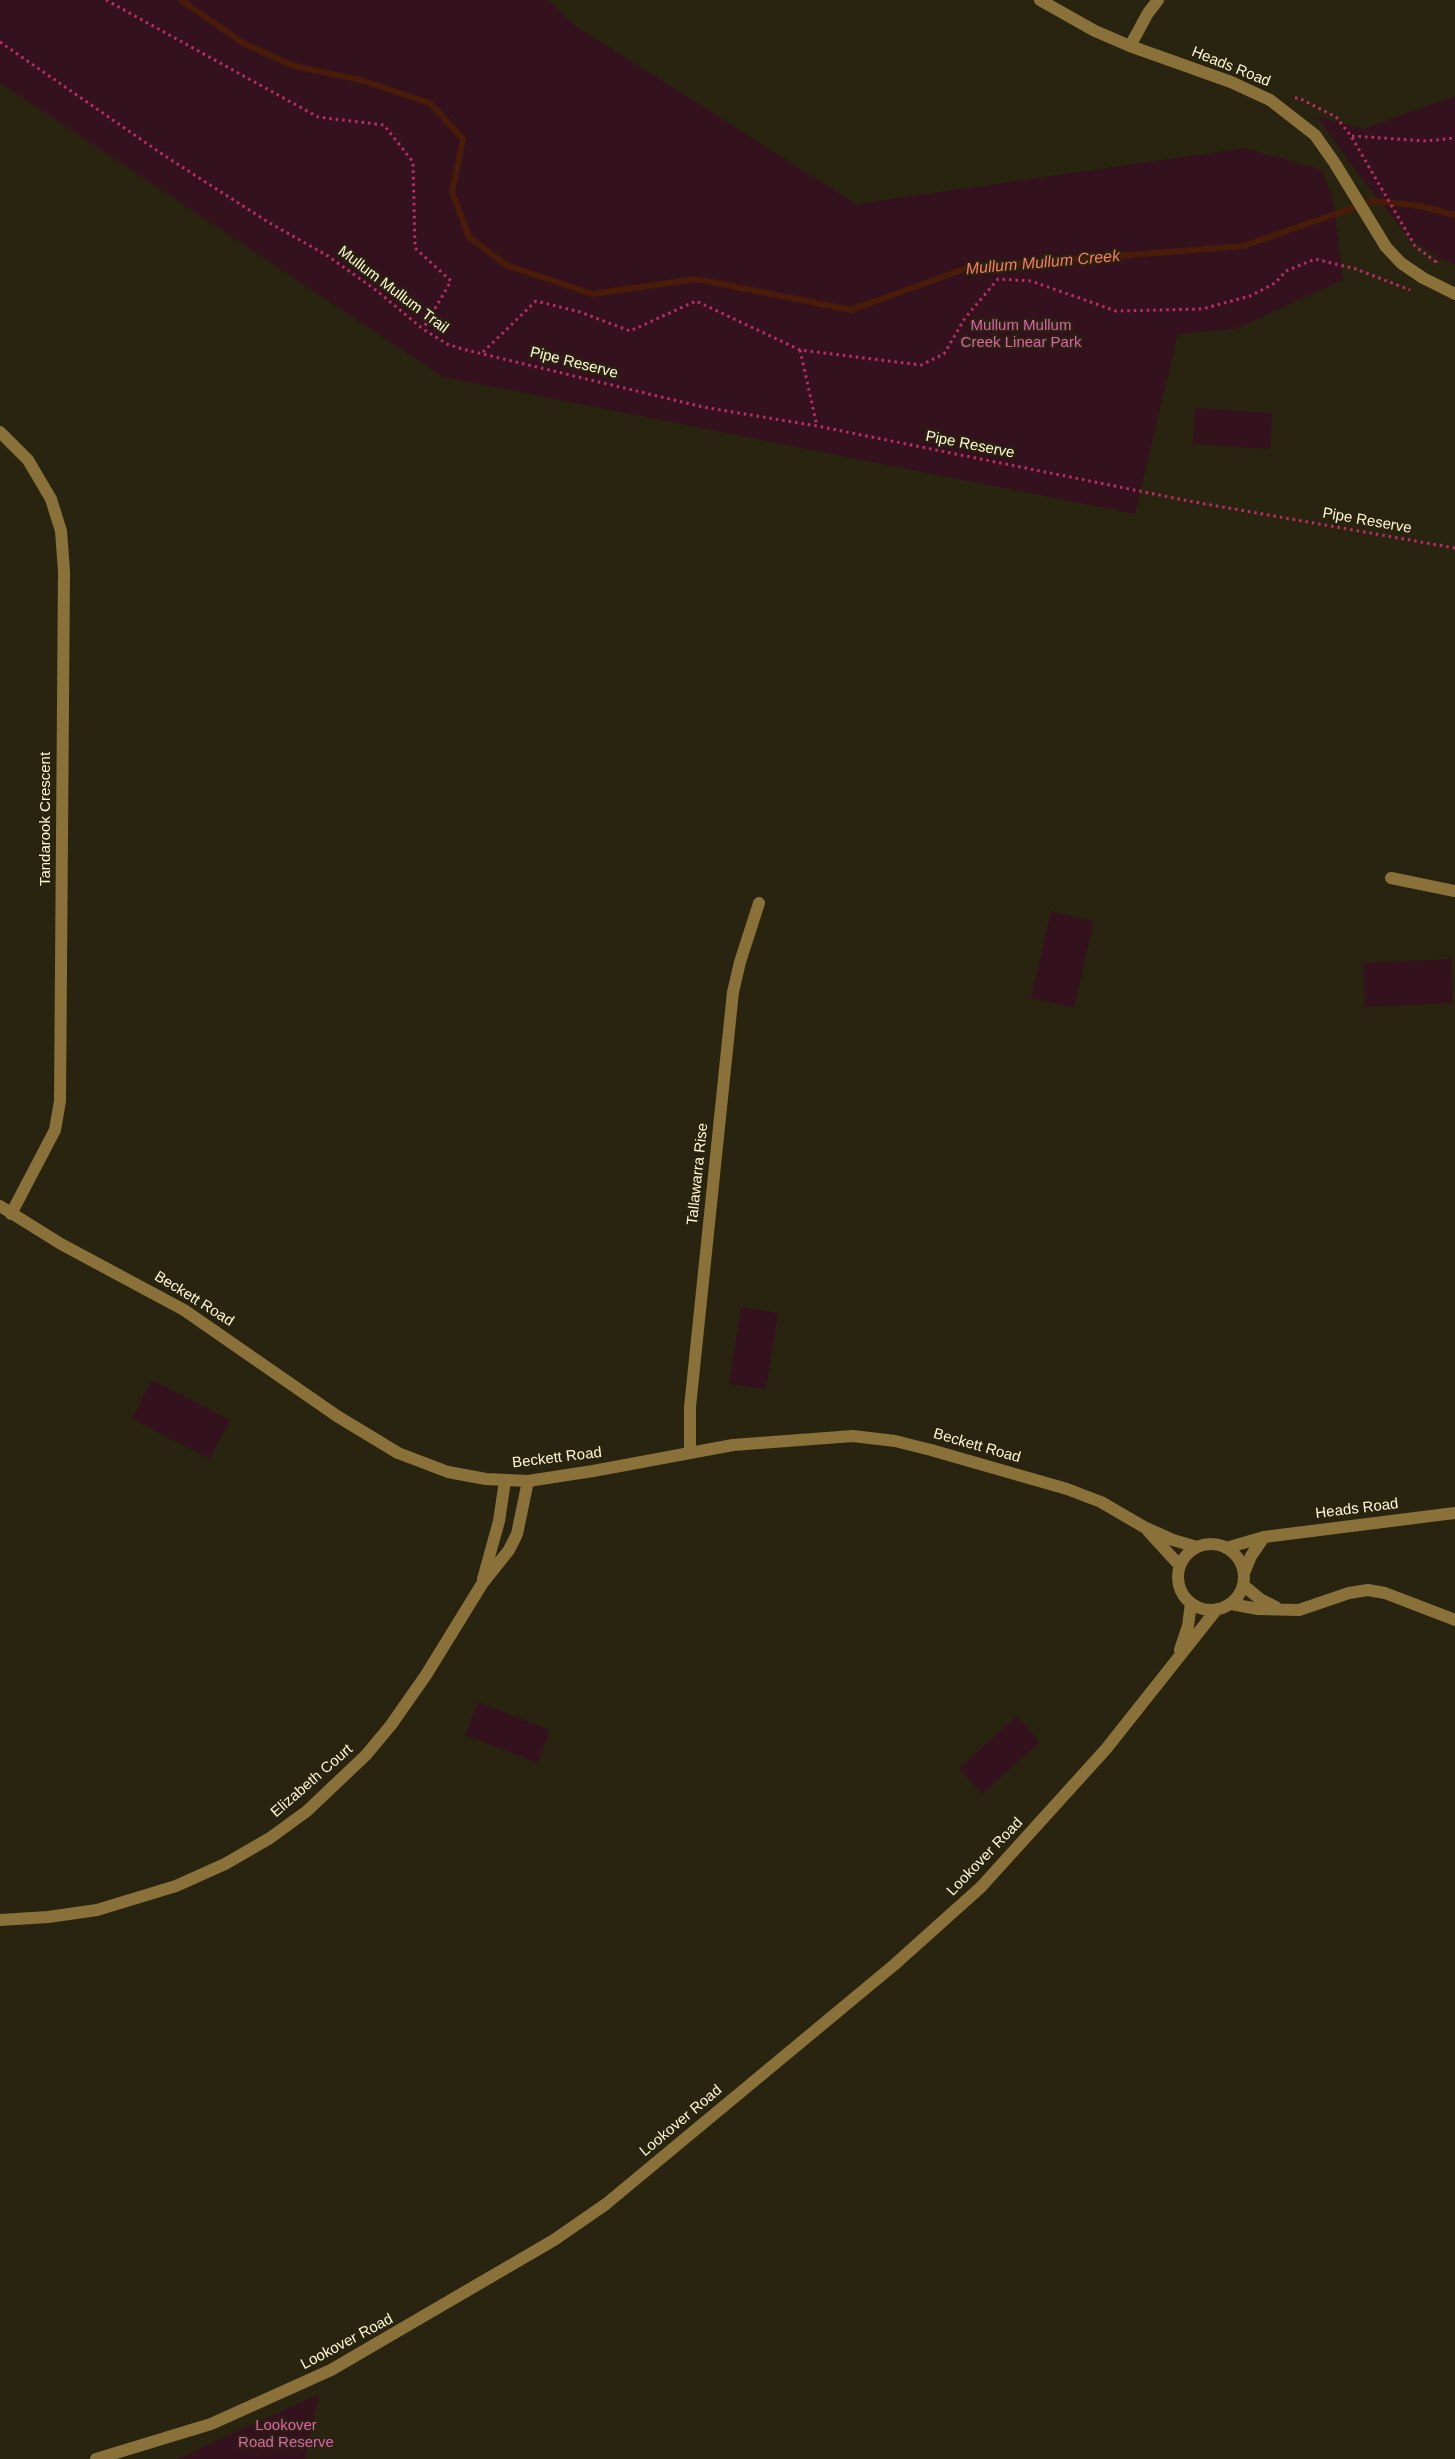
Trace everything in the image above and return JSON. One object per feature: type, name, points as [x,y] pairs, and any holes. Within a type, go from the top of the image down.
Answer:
[{"type":"street","name":"Heads Road","points":[[1040,0],[1075,21],[1130,46],[1231,82],[1270,100],[1315,135],[1386,247],[1401,263],[1422,278],[1455,294]]},
{"type":"street","points":[[1130,46],[1148,13],[1158,0]]},
{"type":"street","name":"Tandarook Crescent","points":[[0,432],[28,460],[51,499],[61,531],[64,571],[60,1101],[52,1137],[12,1214]]},
{"type":"street","points":[[1391,878],[1455,891]]},
{"type":"street","name":"Tallawarra Rise","points":[[690,1452],[690,1407],[733,992],[740,962],[759,903]]},
{"type":"street","name":"Beckett Road","points":[[0,1206],[61,1244],[184,1310],[337,1416],[398,1453],[448,1472],[505,1481],[528,1481],[742,1444],[853,1436],[895,1441],[1067,1489],[1102,1502],[1144,1527],[1197,1548]]},
{"type":"street","name":"Elizabeth Court","points":[[482,1584],[499,1521],[505,1481]]},
{"type":"street","name":"Elizabeth Court","points":[[0,1920],[48,1917],[97,1910],[176,1886],[225,1864],[270,1838],[307,1811],[366,1756],[391,1725],[426,1675],[482,1584],[509,1550],[517,1534],[528,1481]]},
{"type":"street","name":"Heads Road","points":[[1226,1548],[1264,1537],[1455,1513]]},
{"type":"street","name":"Beckett Road","points":[[1144,1527],[1180,1566]]},
{"type":"street","points":[[1231,1604],[1264,1537]]},
{"type":"street","points":[[1283,1610],[1260,1599],[1243,1579],[1235,1554],[1226,1548],[1212,1544],[1197,1548],[1190,1552],[1180,1566],[1180,1586],[1191,1603],[1199,1608],[1217,1609],[1231,1604],[1258,1609],[1283,1610],[1299,1610],[1349,1593],[1368,1590],[1385,1593],[1455,1620]]},
{"type":"street","name":"Lookover Road","points":[[1178,1657],[1188,1626],[1191,1603]]},
{"type":"street","name":"Lookover Road","points":[[96,2459],[212,2424],[331,2370],[554,2240],[606,2204],[894,1966],[981,1887],[1106,1749],[1217,1609]]},
{"type":"path","points":[[106,0],[318,117],[384,125],[413,162],[415,248],[451,281],[422,329]]},
{"type":"path","name":"Mullum Mullum Trail","points":[[0,42],[165,156],[268,222],[328,256],[377,291],[422,329],[446,344],[482,353]]},
{"type":"path","points":[[482,353],[536,301],[580,312],[630,331],[696,301],[800,350],[921,365],[944,354],[965,318],[998,279],[1031,281],[1116,312],[1202,309],[1250,296],[1275,283],[1286,271],[1315,259],[1356,269],[1409,291],[1436,262],[1414,246],[1351,136],[1336,117],[1299,98],[1270,100]]},
{"type":"path","points":[[1351,136],[1426,141],[1455,138]]},
{"type":"path","points":[[800,350],[817,426]]},
{"type":"path","name":"Pipe Reserve","points":[[482,353],[703,407],[817,426],[1189,501],[1455,548]]},
{"type":"green space","name":"Mullum Mullum Creek Linear Park","points":[[0,0],[548,0],[573,24],[856,204],[1245,148],[1322,170],[1334,203],[1343,280],[1235,329],[1178,334],[1135,514],[443,377],[0,83]]},
{"type":"green space","points":[[1455,96],[1455,265],[1439,258],[1410,239],[1357,173],[1317,116],[1363,129]]},
{"type":"green space","points":[[1195,408],[1272,413],[1270,449],[1193,444]]},
{"type":"green space","points":[[1051,911],[1094,921],[1074,1008],[1031,998]]},
{"type":"green space","points":[[1451,959],[1453,1003],[1365,1007],[1363,963]]},
{"type":"green space","points":[[741,1307],[778,1313],[766,1389],[729,1384]]},
{"type":"green space","points":[[152,1380],[230,1420],[210,1459],[132,1419]]},
{"type":"green space","points":[[478,1702],[550,1730],[538,1763],[465,1735]]},
{"type":"green space","points":[[1017,1716],[1040,1742],[982,1794],[959,1768]]},
{"type":"green space","name":"Lookover Road Reserve","points":[[319,2394],[305,2459],[177,2459],[182,2457]]},
{"type":"waterway","name":"Mullum Mullum Creek","points":[[181,0],[243,43],[294,66],[361,80],[430,103],[463,139],[452,192],[469,237],[506,265],[592,294],[696,279],[851,310],[967,268],[1243,246],[1373,201],[1421,206],[1455,215]]}]
